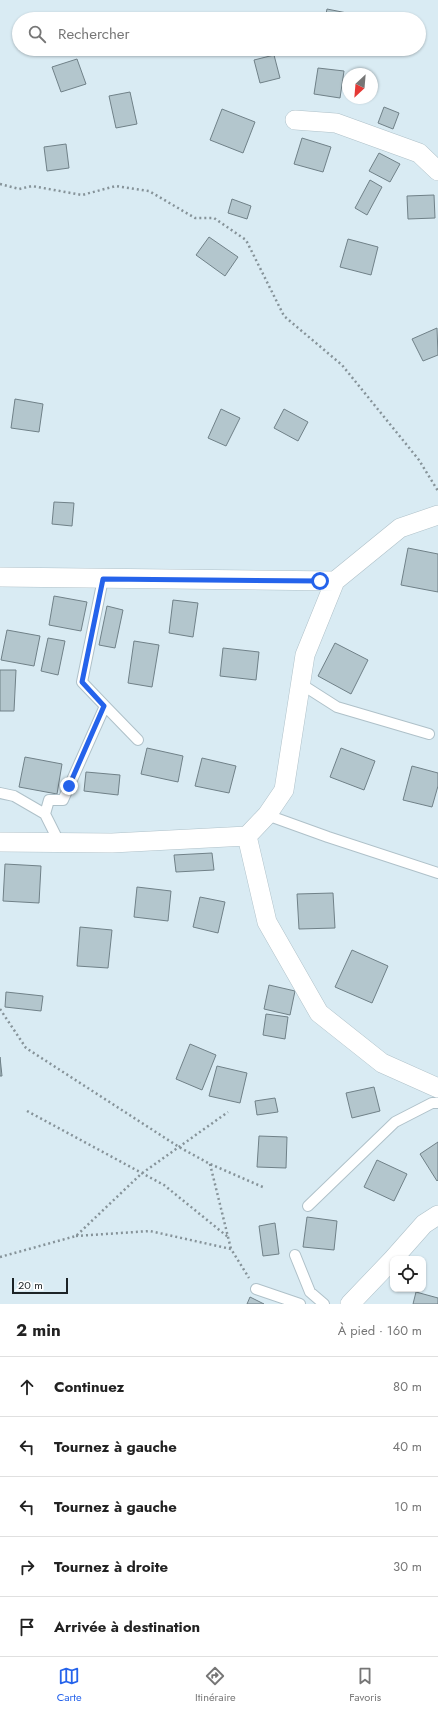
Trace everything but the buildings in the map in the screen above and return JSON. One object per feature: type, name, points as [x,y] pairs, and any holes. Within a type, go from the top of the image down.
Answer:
[{"type":"street","points":[[295,120],[336,123],[419,153],[438,171]]},
{"type":"street","points":[[0,842],[112,843],[247,836],[266,815],[284,790],[305,655],[335,582],[400,528],[438,515]]},
{"type":"street","points":[[0,577],[335,582]]},
{"type":"street","points":[[247,836],[267,922],[319,1013],[382,1063],[438,1088]]},
{"type":"street","points":[[396,1256],[424,1224],[438,1215]]},
{"type":"street","points":[[350,1304],[390,1262]]},
{"type":"lane","points":[[103,579],[82,682],[138,740]]},
{"type":"lane","points":[[301,684],[336,707],[429,734]]},
{"type":"lane","points":[[45,814],[49,800],[63,800],[104,706]]},
{"type":"lane","points":[[0,793],[14,796],[45,814],[59,842]]},
{"type":"lane","points":[[266,815],[438,873]]},
{"type":"lane","points":[[308,1206],[395,1122],[432,1102],[438,1103]]},
{"type":"lane","points":[[295,1255],[310,1292],[324,1304]]},
{"type":"lane","points":[[256,1290],[300,1304]]},
{"type":"path","points":[[0,184],[19,189],[32,186],[82,195],[116,186],[150,191],[195,218],[214,218],[246,240],[284,316],[342,365],[419,460],[438,491]]},
{"type":"path","points":[[0,1009],[26,1048],[180,1147],[210,1164],[265,1188]]},
{"type":"path","points":[[27,1112],[164,1185],[228,1238]]},
{"type":"path","points":[[76,1236],[141,1174],[228,1112]]},
{"type":"path","points":[[210,1164],[231,1249],[256,1290]]},
{"type":"path","points":[[0,1257],[76,1236],[150,1231],[231,1249]]},
{"type":"route","points":[[69,786],[104,706],[82,682],[103,579],[320,581]]}]
